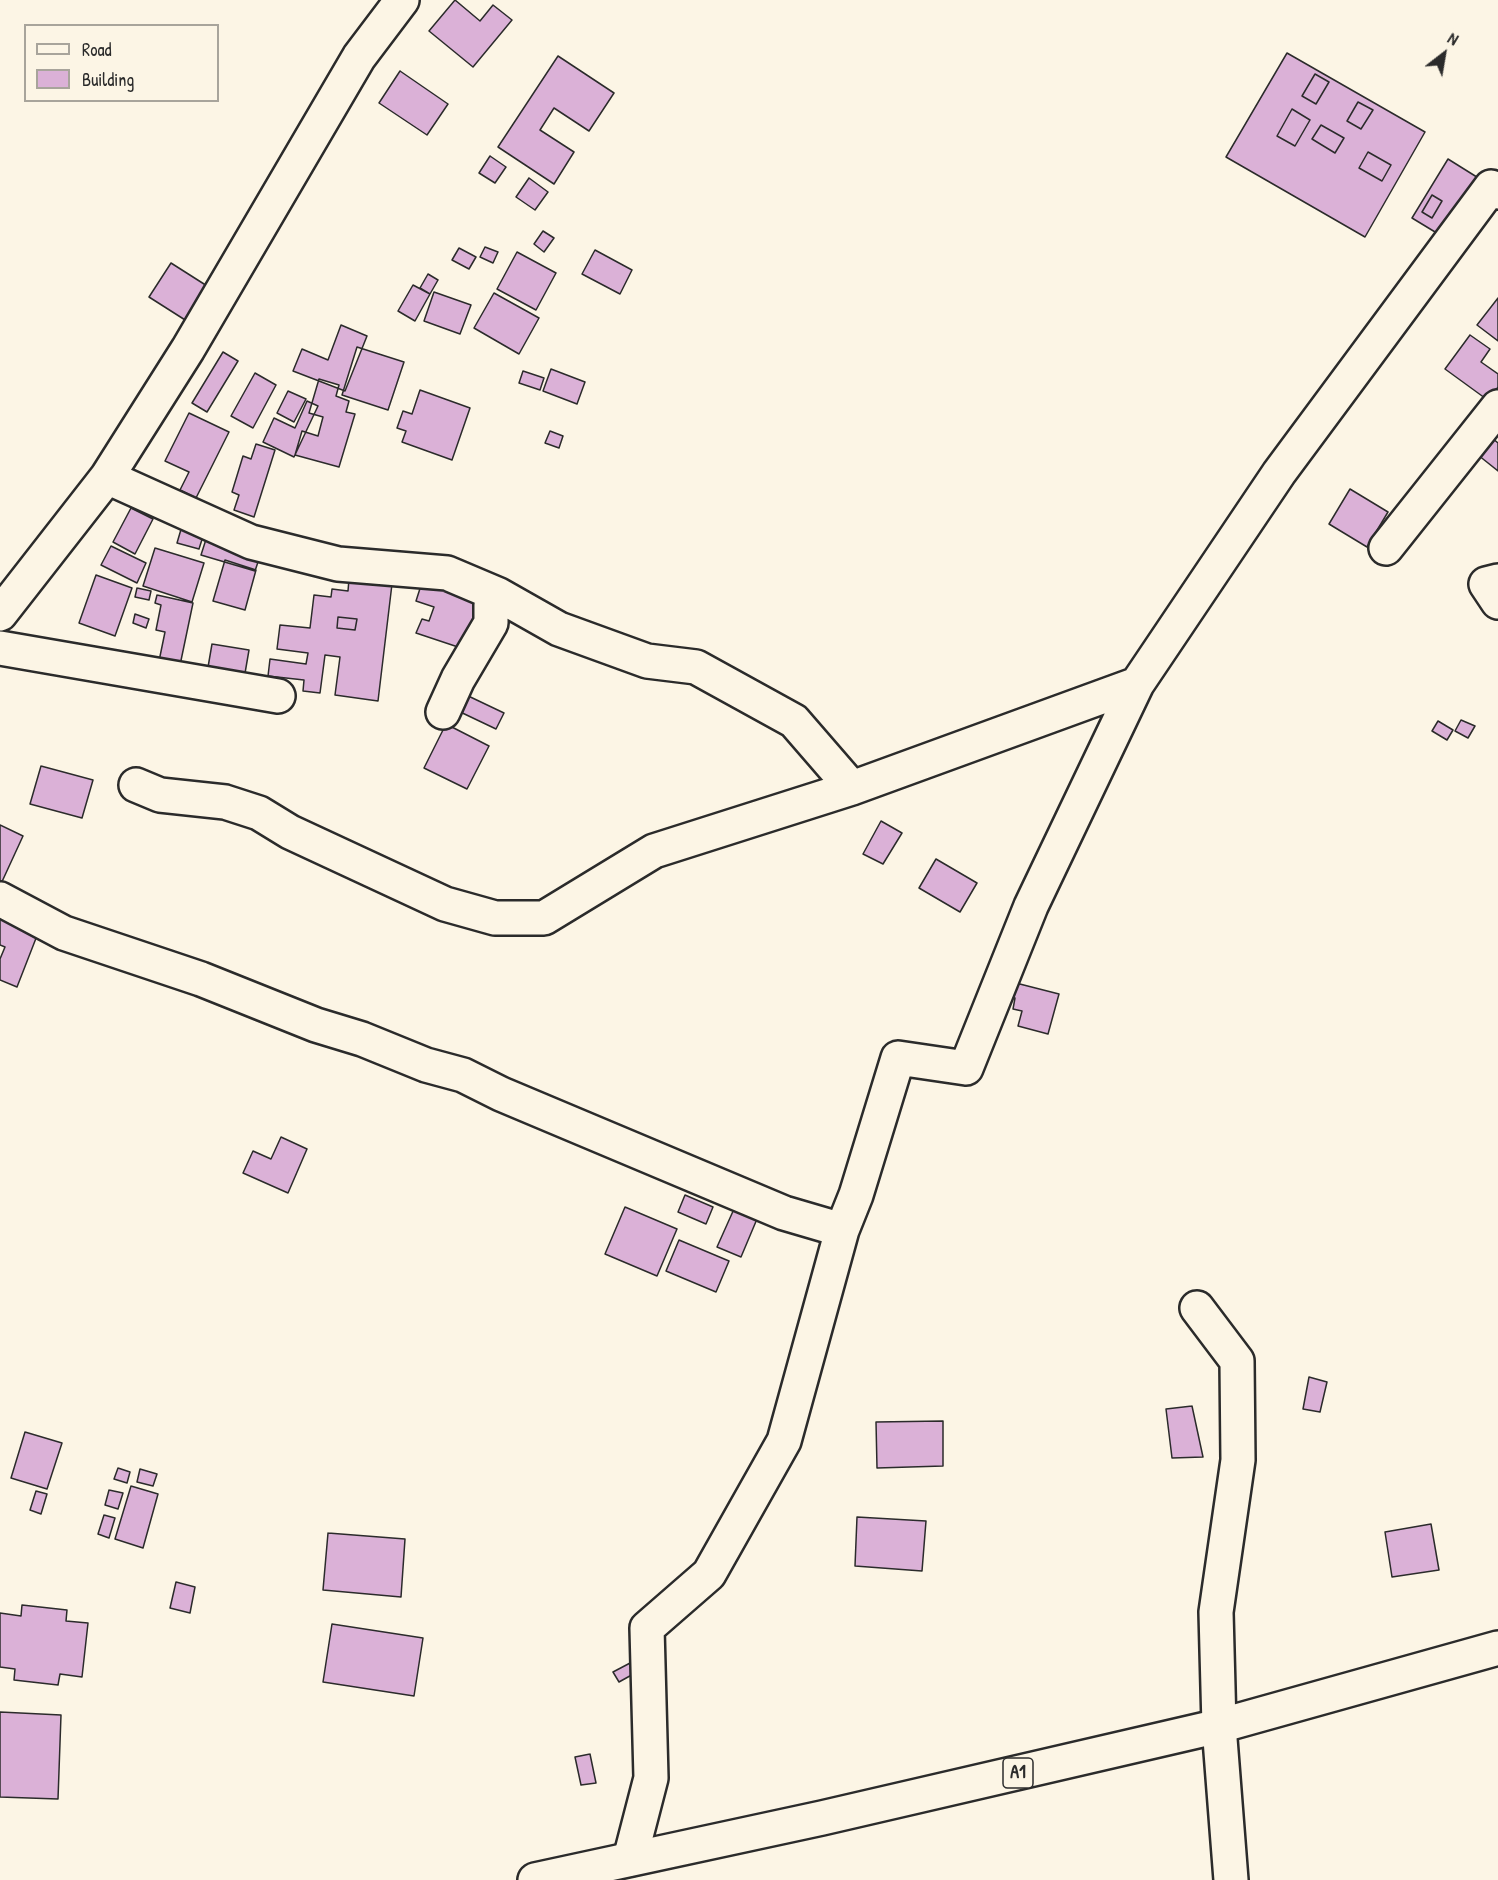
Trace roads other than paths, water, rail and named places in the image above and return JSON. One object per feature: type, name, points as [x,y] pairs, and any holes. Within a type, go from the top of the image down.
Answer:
[{"type":"main road","points":[[0,614],[107,477],[188,349],[359,57],[402,0]]},
{"type":"main road","points":[[630,1859],[651,1778],[646,1628],[709,1574],[784,1441],[842,1230],[856,1195],[898,1058],[966,1068],[1030,906],[1137,684],[1279,473],[1491,187],[1498,192]]},
{"type":"main road","points":[[1386,548],[1498,407]]},
{"type":"main road","points":[[107,477],[251,542],[338,564],[447,573],[499,595],[570,633],[647,661],[696,667],[794,721],[852,788]]},
{"type":"main road","points":[[1498,581],[1486,584],[1498,602]]},
{"type":"main road","points":[[442,712],[458,679],[491,623],[491,605],[499,595]]},
{"type":"main road","points":[[0,648],[278,696]]},
{"type":"main road","points":[[136,786],[160,795],[225,802],[259,813],[290,832],[445,904],[495,918],[544,918],[654,850],[852,788],[1137,684]]},
{"type":"main road","points":[[0,899],[64,933],[201,979],[316,1025],[362,1039],[426,1065],[463,1075],[501,1094],[784,1213],[842,1230]]},
{"type":"main road","points":[[1197,1308],[1237,1361],[1238,1460],[1216,1612],[1219,1726],[1231,1880]]},
{"type":"main road","name":"A1","points":[[534,1880],[822,1818],[1219,1726],[1498,1647]]}]
